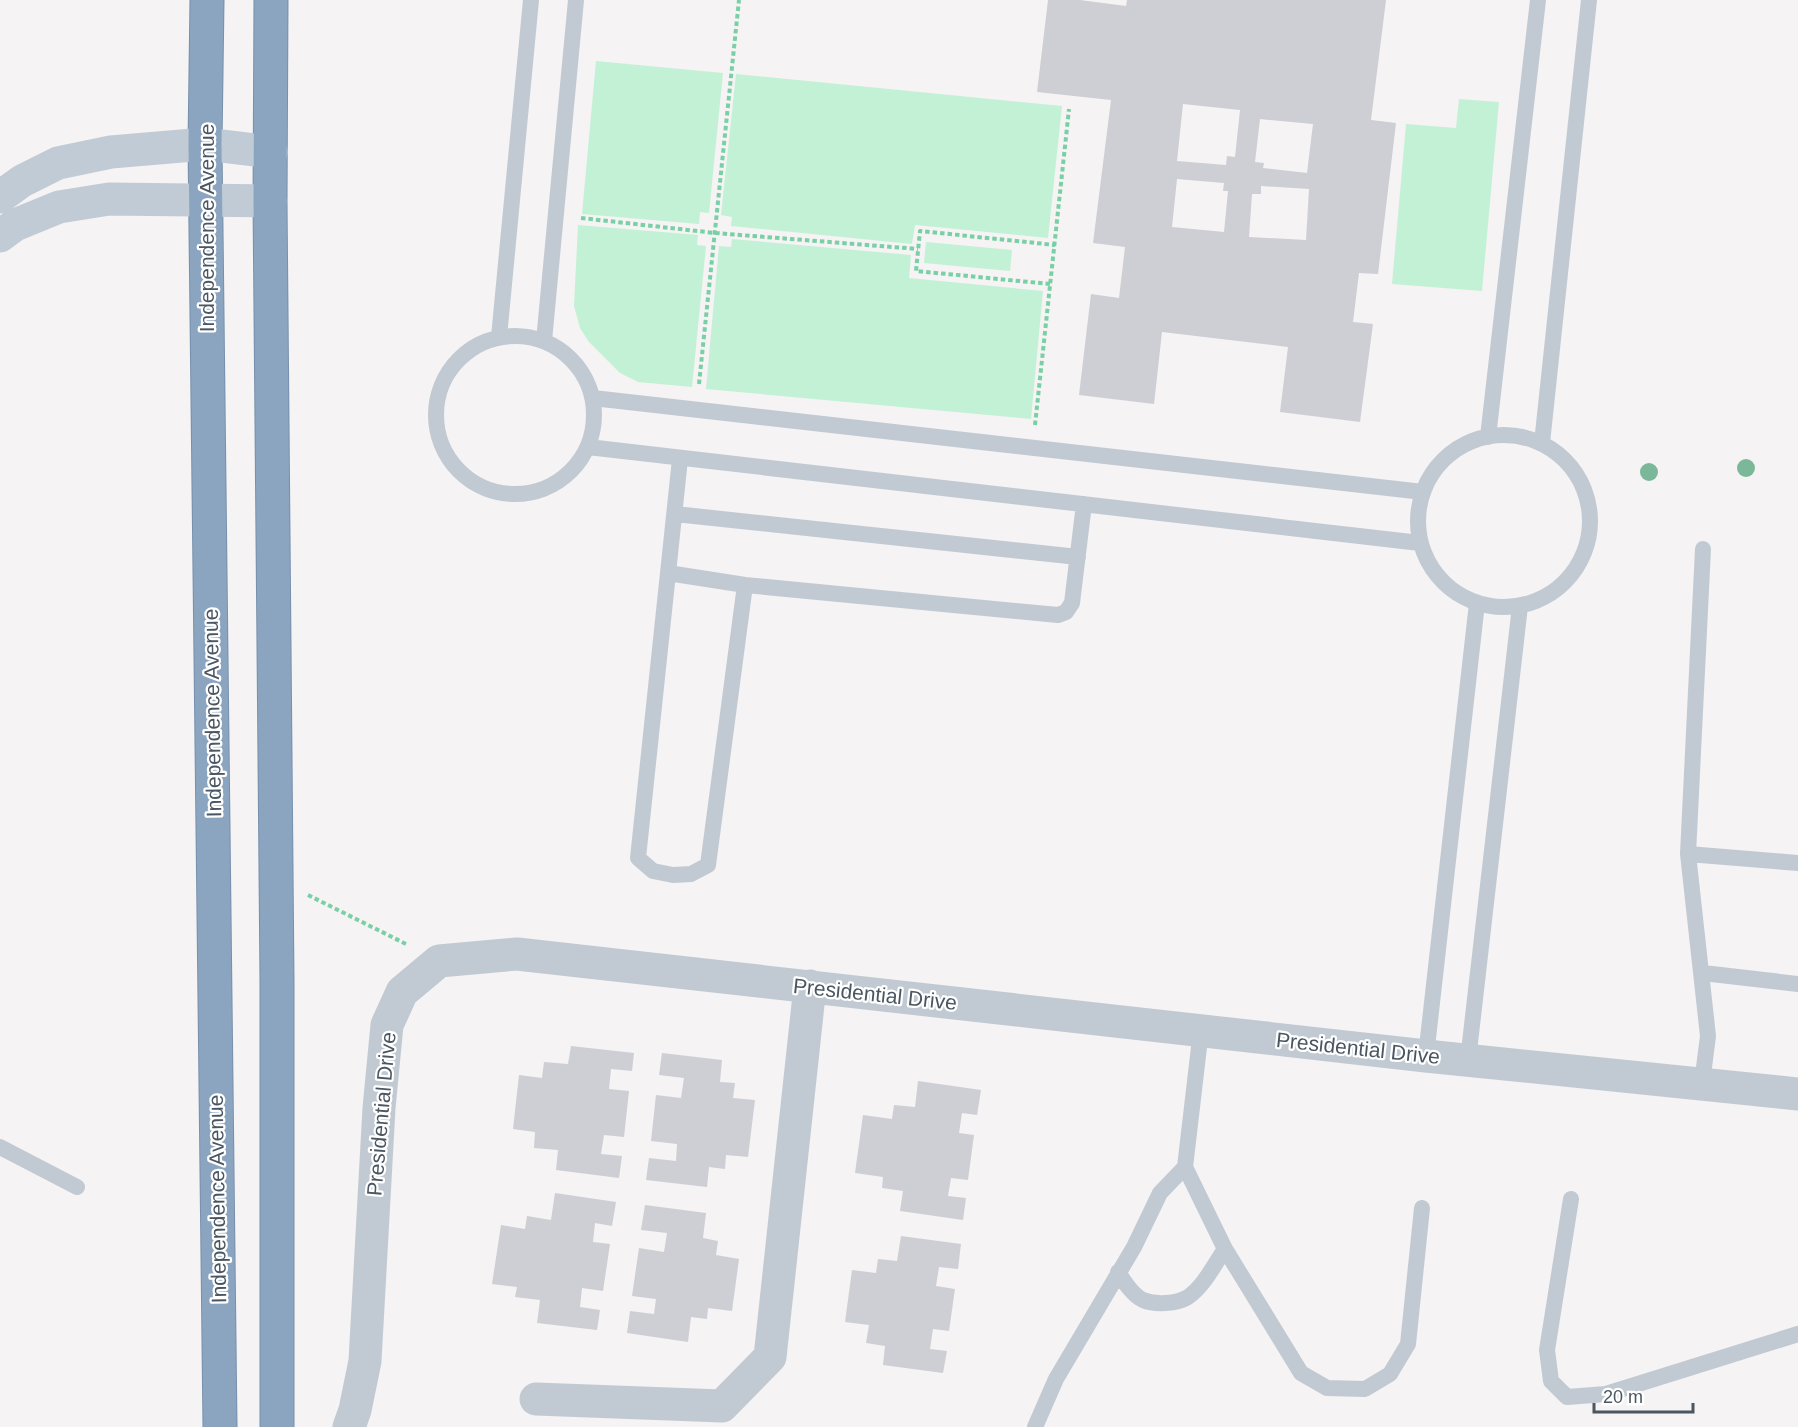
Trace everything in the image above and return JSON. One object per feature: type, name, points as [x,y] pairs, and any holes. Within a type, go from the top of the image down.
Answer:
[{"type":"highway","name":"Independence Avenue","points":[[207,0],[205,144],[220,1427]]},
{"type":"highway","points":[[272,0],[270,201],[276,878],[277,1427]]},
{"type":"street","points":[[0,196],[22,181],[58,164],[111,152],[205,144],[271,152]]},
{"type":"street","points":[[0,236],[15,225],[59,207],[109,199],[270,201]]},
{"type":"street","name":"Presidential Drive","points":[[349,1427],[355,1410],[365,1361],[379,1108],[387,1025],[402,992],[439,961],[517,954],[1426,1056],[1798,1094]]},
{"type":"street","points":[[536,1399],[722,1406],[770,1357],[810,986]]},
{"type":"lane","points":[[499,337],[531,0]]},
{"type":"lane","points":[[544,341],[576,0]]},
{"type":"lane","points":[[1488,437],[1538,0]]},
{"type":"lane","points":[[1542,443],[1589,0]]},
{"type":"lane","points":[[499,337],[530,337],[544,341],[561,350],[576,363],[587,379],[595,415],[588,447],[569,473],[541,490],[525,494],[493,491],[464,476],[444,451],[436,420],[441,388],[458,361],[470,350],[499,337]]},
{"type":"lane","points":[[593,398],[1423,492]]},
{"type":"lane","points":[[1507,435],[1525,437],[1542,443],[1559,454],[1573,468],[1583,485],[1589,503],[1588,542],[1581,560],[1570,577],[1556,590],[1539,600],[1520,606],[1498,607],[1477,603],[1457,594],[1440,580],[1428,563],[1420,543],[1418,508],[1431,476],[1455,450],[1471,442],[1507,435]]},
{"type":"lane","points":[[588,447],[1420,543]]},
{"type":"lane","points":[[680,459],[638,858],[653,871],[673,875],[691,874],[708,865],[745,585]]},
{"type":"lane","points":[[669,573],[745,585],[1058,615],[1066,612],[1072,603],[1084,504]]},
{"type":"lane","points":[[675,514],[1078,557]]},
{"type":"lane","points":[[1702,1083],[1708,1035],[1688,854],[1703,549]]},
{"type":"lane","points":[[1426,1056],[1477,603]]},
{"type":"lane","points":[[1468,1060],[1520,606]]},
{"type":"lane","points":[[1688,854],[1798,863]]},
{"type":"lane","points":[[1703,974],[1798,984]]},
{"type":"lane","points":[[1201,1030],[1185,1167],[1225,1249],[1301,1373],[1327,1388],[1365,1389],[1390,1374],[1408,1344],[1422,1208]]},
{"type":"lane","points":[[0,1147],[77,1187]]},
{"type":"lane","points":[[1035,1427],[1056,1379],[1134,1248],[1161,1193],[1185,1167]]},
{"type":"lane","points":[[1571,1199],[1547,1350],[1551,1381],[1567,1397],[1606,1395],[1798,1334]]},
{"type":"lane","points":[[1118,1272],[1127,1286],[1142,1300],[1165,1304],[1187,1298],[1202,1283],[1225,1249]]},
{"type":"path","points":[[697,410],[739,0]]},
{"type":"path","points":[[1032,447],[1070,109]]},
{"type":"path","points":[[555,215],[715,233],[918,249]]},
{"type":"path","points":[[1050,284],[916,271],[918,249],[920,231],[1054,245]]},
{"type":"path","points":[[276,878],[439,961]]},
{"type":"green space","points":[[596,61],[723,73],[709,213],[700,212],[699,224],[582,214]]},
{"type":"green space","points":[[736,74],[1062,106],[1048,238],[915,225],[912,244],[731,226],[732,217],[721,215]]},
{"type":"green space","points":[[1459,99],[1499,102],[1482,291],[1392,284],[1406,124],[1456,128]]},
{"type":"green space","points":[[578,225],[698,235],[697,245],[706,246],[692,387],[638,382],[620,373],[589,342],[580,328],[574,306]]},
{"type":"green space","points":[[732,239],[911,255],[909,278],[1043,291],[1031,419],[706,389],[719,246],[731,247]]},
{"type":"green space","points":[[926,242],[1012,250],[1010,271],[924,263]]},
{"type":"building","points":[[1048,0],[1080,0],[1126,6],[1127,0],[1386,0],[1371,120],[1396,123],[1378,274],[1359,273],[1353,322],[1373,324],[1360,422],[1280,412],[1288,347],[1162,332],[1154,404],[1079,395],[1091,294],[1119,298],[1125,247],[1093,243],[1111,100],[1037,92]],"holes":[[[1183,104],[1240,110],[1235,157],[1227,156],[1226,165],[1177,161]],[[1260,119],[1313,124],[1307,173],[1263,168],[1264,163],[1255,162]],[[1177,179],[1224,183],[1223,191],[1228,191],[1224,232],[1172,227]],[[1261,186],[1309,189],[1306,240],[1249,237],[1252,194],[1261,194]]]},
{"type":"building","points":[[571,1046],[634,1053],[632,1071],[611,1069],[609,1089],[629,1091],[624,1137],[604,1135],[601,1154],[622,1156],[619,1178],[556,1170],[558,1150],[534,1148],[535,1132],[513,1129],[519,1075],[542,1078],[544,1062],[568,1064]]},
{"type":"building","points":[[662,1053],[722,1060],[720,1082],[735,1083],[733,1098],[755,1100],[748,1157],[726,1155],[725,1169],[709,1167],[707,1187],[646,1180],[649,1158],[676,1161],[677,1144],[651,1141],[656,1095],[681,1098],[684,1078],[659,1075]]},
{"type":"building","points":[[918,1081],[981,1090],[977,1115],[962,1113],[959,1133],[974,1135],[968,1180],[951,1178],[948,1196],[966,1198],[963,1220],[900,1211],[903,1191],[882,1188],[883,1177],[855,1173],[863,1115],[892,1119],[894,1105],[915,1107]]},
{"type":"building","points":[[555,1193],[616,1202],[612,1226],[595,1223],[593,1242],[610,1244],[603,1291],[582,1288],[580,1307],[600,1310],[597,1330],[537,1323],[540,1300],[515,1297],[517,1287],[492,1284],[501,1225],[525,1229],[527,1216],[551,1220]]},
{"type":"building","points":[[645,1205],[706,1213],[703,1238],[718,1241],[716,1255],[739,1259],[732,1311],[708,1308],[707,1319],[691,1317],[688,1342],[627,1333],[630,1311],[654,1314],[656,1299],[632,1296],[639,1248],[664,1252],[667,1233],[641,1230]]},
{"type":"building","points":[[901,1236],[961,1244],[958,1269],[939,1267],[936,1286],[955,1289],[949,1331],[933,1329],[930,1349],[947,1351],[943,1373],[883,1365],[885,1346],[866,1343],[869,1325],[845,1322],[852,1270],[876,1273],[878,1259],[897,1261]]}]
